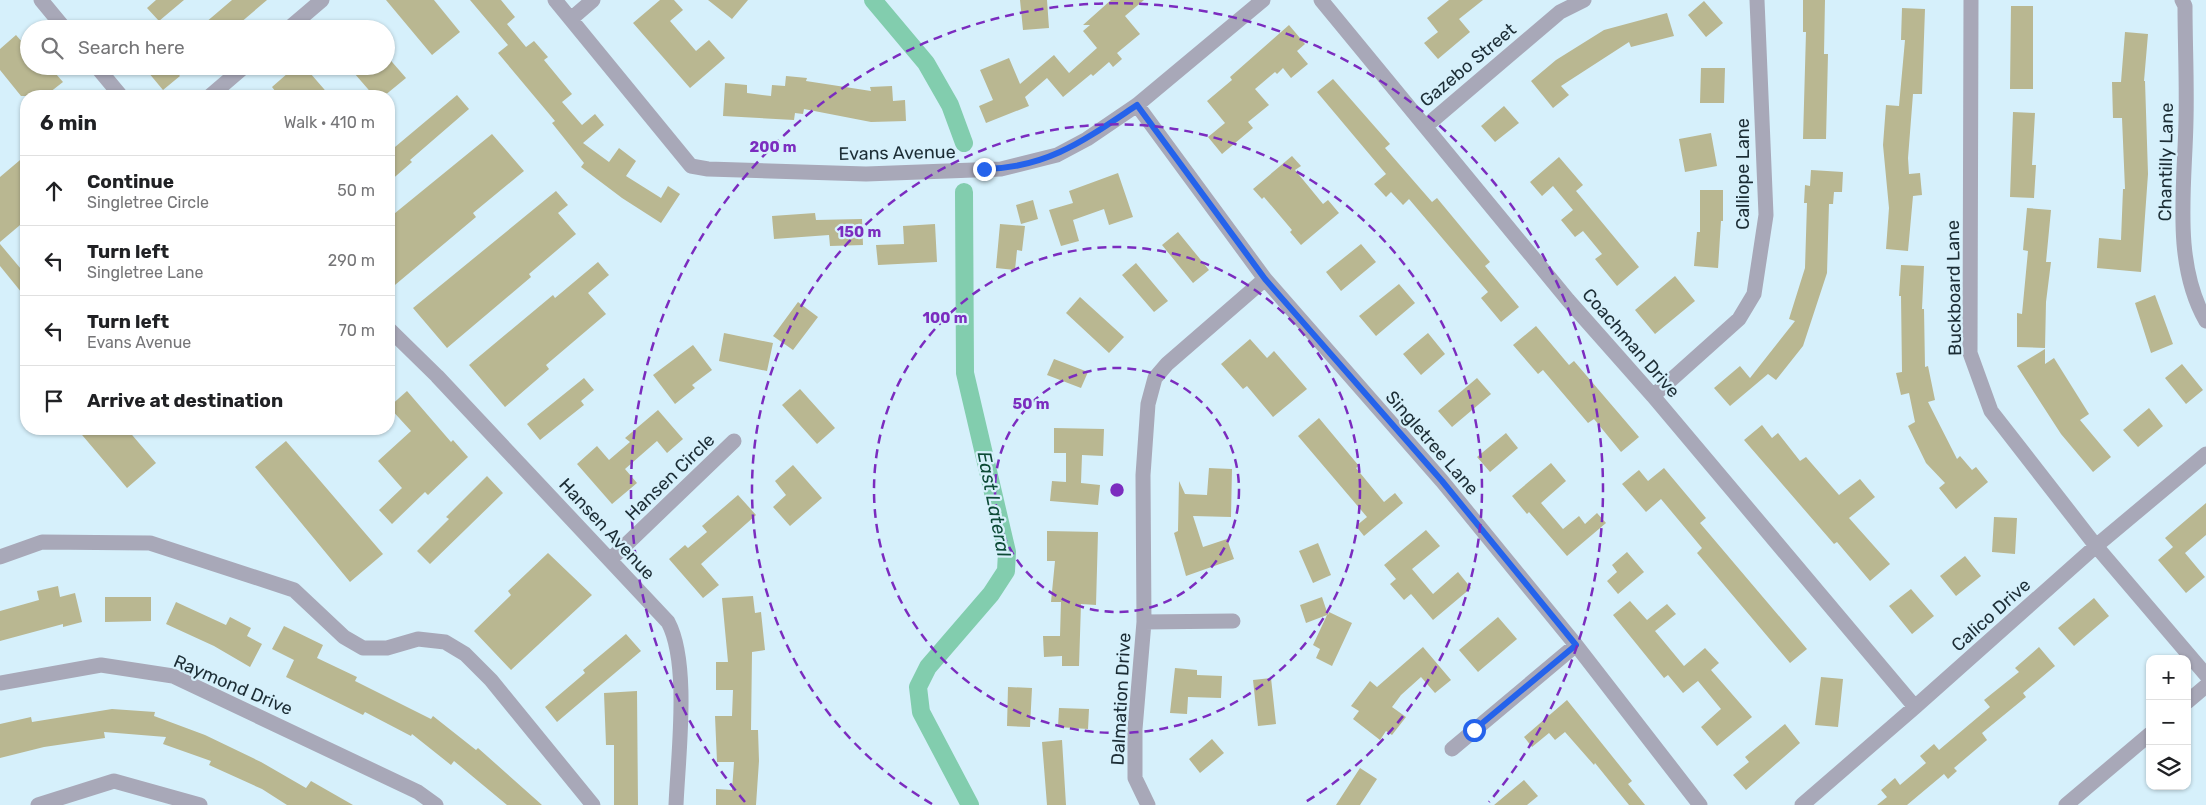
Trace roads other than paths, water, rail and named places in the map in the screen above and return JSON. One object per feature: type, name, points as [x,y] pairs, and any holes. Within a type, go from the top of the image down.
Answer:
[{"type":"street","points":[[41,0],[58,20]]},
{"type":"street","points":[[299,20],[322,0]]},
{"type":"street","name":"Evans Avenue","points":[[555,0],[691,166],[708,169],[866,174],[1001,169],[1057,155],[1087,139],[1137,105],[1263,0]]},
{"type":"street","points":[[570,18],[593,0]]},
{"type":"street","name":"Coachman Drive","points":[[1321,0],[1568,300],[1653,396],[1915,708]]},
{"type":"street","name":"Gazebo Street","points":[[1426,126],[1560,12],[1584,0]]},
{"type":"street","name":"Calliope Lane","points":[[1653,396],[1738,319],[1754,294],[1766,216],[1757,0]]},
{"type":"street","name":"Buckboard Lane","points":[[1971,0],[1970,353],[1991,411],[2096,546],[2206,675]]},
{"type":"street","name":"Chantilly Lane","points":[[2182,0],[2185,6],[2186,102],[2184,228],[2188,273],[2200,311],[2206,321]]},
{"type":"street","points":[[104,75],[116,90]]},
{"type":"street","points":[[217,90],[234,75]]},
{"type":"street","name":"Singletree Lane","points":[[1137,105],[1265,279],[1442,481],[1576,645],[1700,805]]},
{"type":"street","name":"Dalmation Drive","points":[[1148,805],[1135,778],[1135,729],[1144,622],[1143,475],[1148,404],[1155,378],[1167,364],[1265,279]]},
{"type":"street","name":"Hansen Avenue","points":[[395,335],[437,376],[610,560],[668,622],[676,635],[681,673],[676,805]]},
{"type":"street","name":"Hansen Circle","points":[[610,560],[734,442]]},
{"type":"street","name":"Calico Drive","points":[[1802,805],[1915,708],[2096,546],[2206,454]]},
{"type":"street","points":[[0,557],[42,542],[150,543],[294,590],[344,637],[362,648],[387,648],[418,639],[444,642],[464,654],[491,680],[593,805]]},
{"type":"street","name":"Dalmation Drive","points":[[1144,622],[1233,621]]},
{"type":"street","points":[[1452,749],[1576,645]]},
{"type":"street","name":"Raymond Drive","points":[[0,683],[101,665],[173,676],[418,792],[436,805]]},
{"type":"street","points":[[2189,700],[2206,686]]},
{"type":"street","points":[[2066,805],[2146,737]]},
{"type":"street","points":[[38,805],[114,781],[200,805]]},
{"type":"waterway","name":"East Lateral","points":[[873,0],[926,63],[950,105],[964,143]]},
{"type":"waterway","name":"East Lateral","points":[[964,192],[965,373],[1007,552],[1006,571],[991,594],[928,667],[918,687],[921,712],[970,805]]}]
